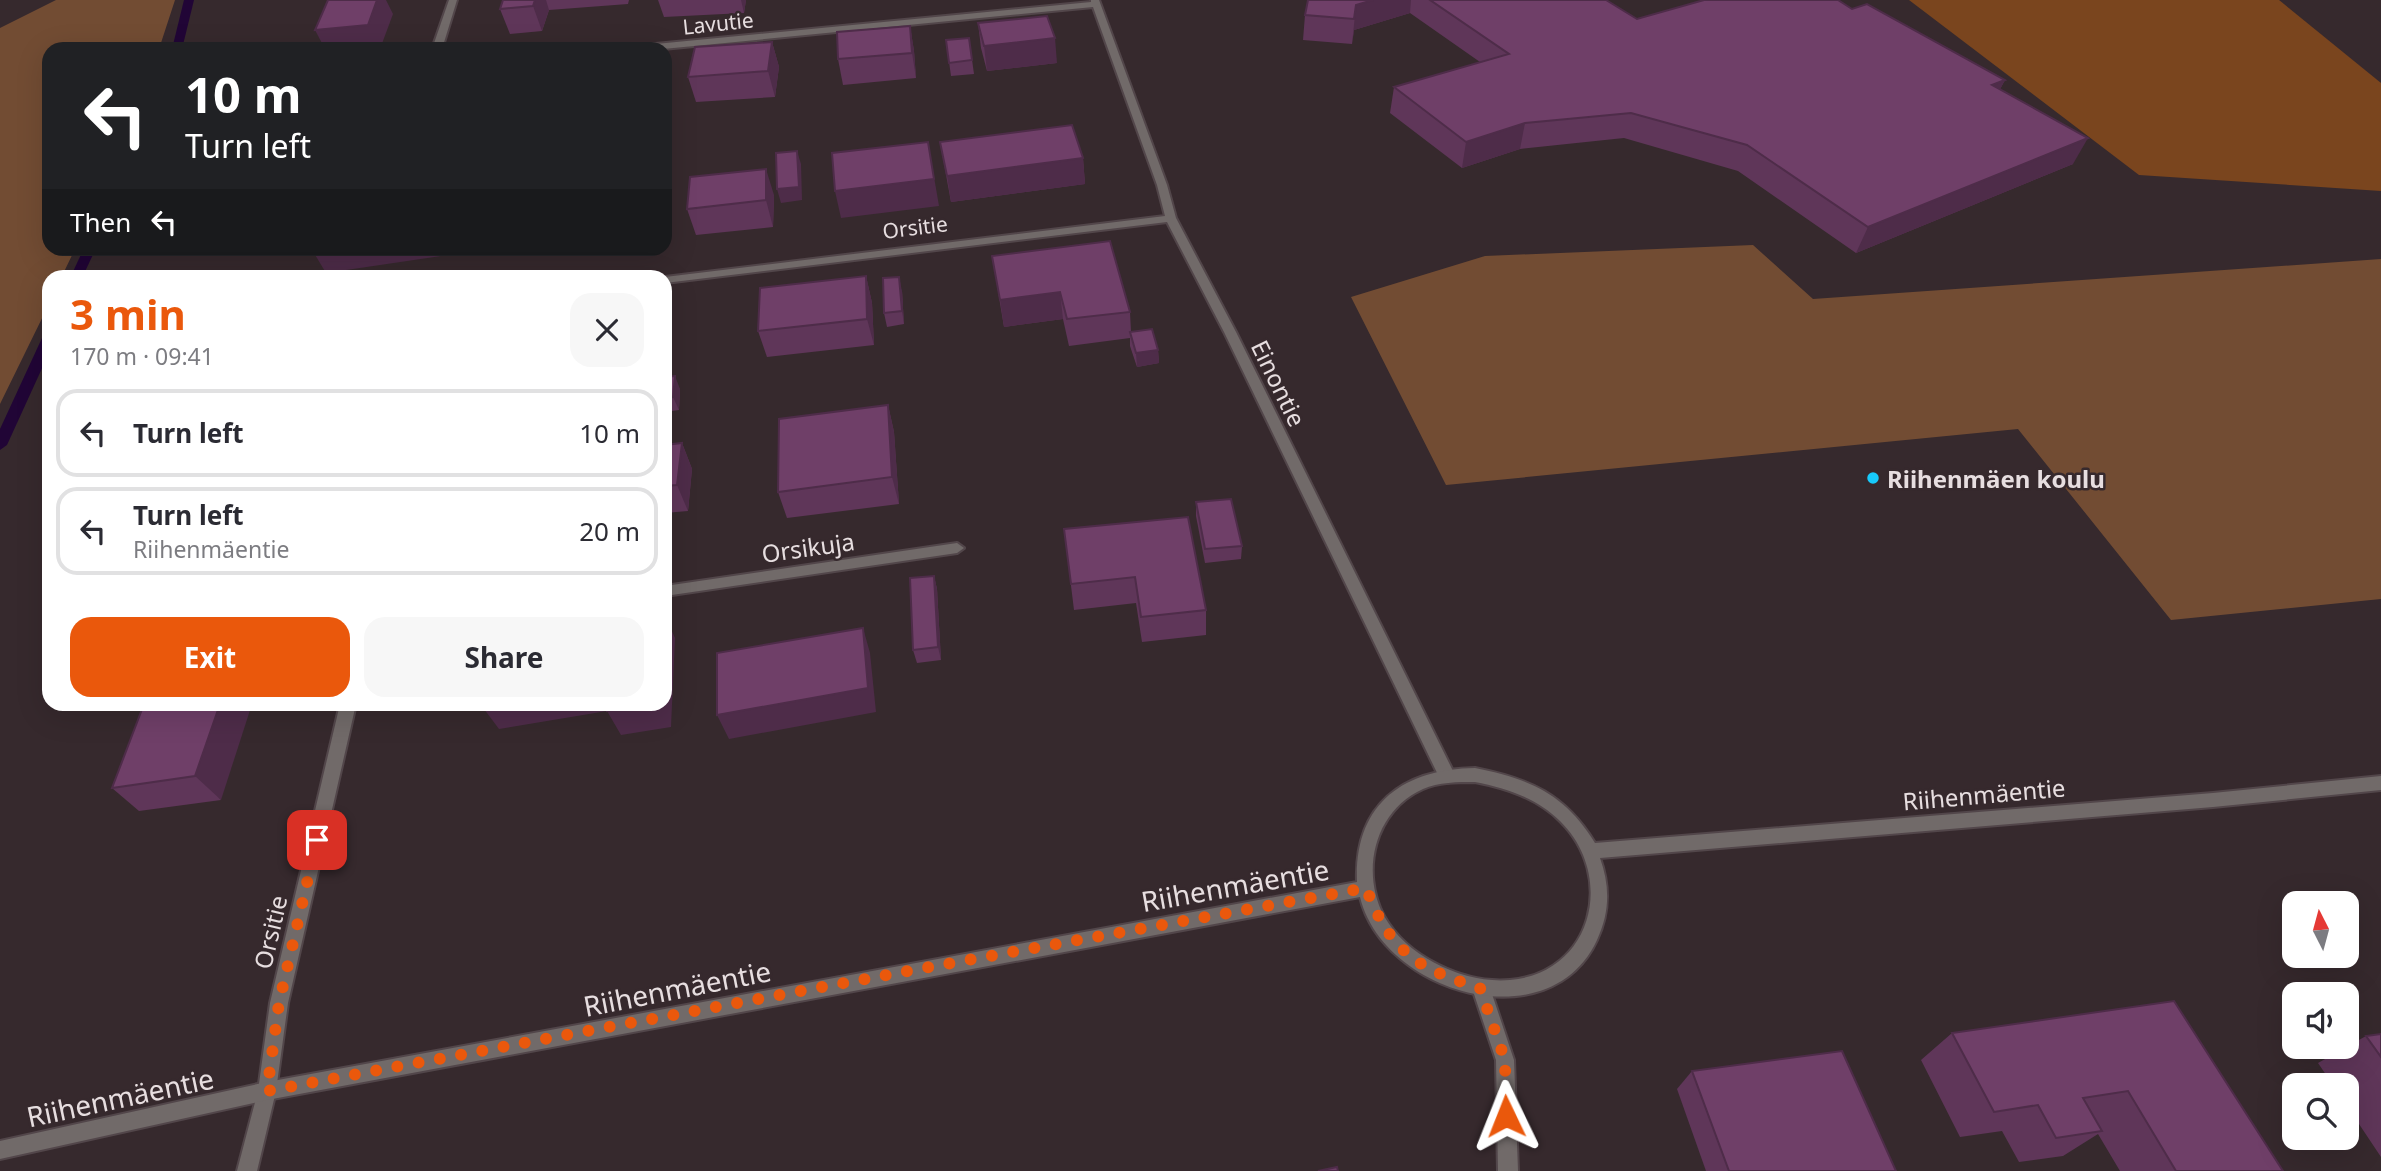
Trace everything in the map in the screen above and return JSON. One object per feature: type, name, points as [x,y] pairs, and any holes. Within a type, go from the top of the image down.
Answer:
[{"type":"street","points":[[439,42],[453,0]]},
{"type":"street","name":"Lavutie","points":[[672,45],[1096,2]]},
{"type":"street","name":"Einontie","points":[[1096,2],[1163,185],[1171,218],[1230,331],[1447,776]]},
{"type":"street","name":"Orsitie","points":[[672,279],[1171,218]]},
{"type":"street","name":"Orsikuja","points":[[672,590],[957,548]]},
{"type":"street","name":"Orsitie","points":[[247,1171],[267,1091],[279,1003],[346,711]]},
{"type":"street","points":[[1475,775],[1503,779],[1530,790],[1576,826],[1591,851],[1601,885],[1599,920],[1584,950],[1557,974],[1521,988],[1480,988],[1440,976],[1405,953],[1379,923],[1366,888],[1363,856],[1372,827],[1391,803],[1416,785],[1447,776],[1475,775]]},
{"type":"street","name":"Riihenmäentie","points":[[1591,851],[2199,801],[2381,783]]},
{"type":"street","name":"Riihenmäentie","points":[[0,1150],[267,1091],[1366,888]]},
{"type":"street","points":[[1480,988],[1505,1060],[1508,1171]]},
{"type":"shaded area","points":[[56,0],[175,0],[161,42],[42,42],[42,256],[72,256],[65,270],[42,270],[42,318],[0,404],[0,28]]},
{"type":"shaded area","points":[[1909,0],[2279,0],[2381,83],[2381,191],[2139,175]]},
{"type":"shaded area","points":[[1753,245],[1813,299],[2381,259],[2381,599],[2171,620],[2018,429],[1446,485],[1351,297],[1485,256]]},
{"type":"building","points":[[328,0],[377,0],[368,25],[315,30]]},
{"type":"building","points":[[503,0],[535,0],[533,6],[500,9]]},
{"type":"building","points":[[1308,0],[1373,0],[1356,5],[1354,19],[1305,15]]},
{"type":"building","points":[[1430,0],[1606,0],[1637,19],[1704,0],[1838,0],[1852,9],[1867,4],[2005,80],[1992,85],[2088,138],[1868,227],[1747,145],[1631,113],[1525,123],[1466,142],[1394,87],[1509,54]]},
{"type":"building","points":[[1047,16],[1055,38],[984,46],[978,23]]},
{"type":"building","points":[[910,26],[912,53],[838,59],[837,32]]},
{"type":"building","points":[[969,38],[972,60],[949,63],[946,40]]},
{"type":"building","points":[[772,42],[768,71],[688,77],[695,47]]},
{"type":"building","points":[[1072,125],[1083,158],[947,176],[940,142]]},
{"type":"building","points":[[928,142],[934,179],[835,191],[832,153]]},
{"type":"building","points":[[797,151],[799,187],[777,189],[776,153]]},
{"type":"building","points":[[766,169],[766,200],[687,209],[690,177]]},
{"type":"building","points":[[1110,241],[1130,312],[1067,319],[1060,292],[1000,300],[992,256]]},
{"type":"building","points":[[866,276],[867,319],[758,331],[760,288]]},
{"type":"building","points":[[899,277],[902,311],[884,313],[883,278]]},
{"type":"building","points":[[1152,329],[1158,350],[1136,353],[1130,332]]},
{"type":"building","points":[[672,376],[675,376],[672,397]]},
{"type":"building","points":[[888,405],[892,477],[778,492],[779,419]]},
{"type":"building","points":[[682,443],[677,485],[672,485],[672,444]]},
{"type":"building","points":[[1231,499],[1242,546],[1205,549],[1196,502]]},
{"type":"building","points":[[1188,517],[1206,610],[1141,617],[1135,577],[1071,584],[1064,529]]},
{"type":"building","points":[[934,576],[938,647],[913,650],[910,578]]},
{"type":"building","points":[[863,628],[868,688],[717,715],[717,653]]},
{"type":"building","points":[[141,711],[218,711],[195,776],[112,788]]},
{"type":"building","points":[[2174,1001],[2283,1171],[2176,1171],[2128,1091],[2083,1098],[2102,1131],[2056,1138],[2038,1105],[1994,1112],[1952,1033]]},
{"type":"building","points":[[2381,1034],[2381,1057],[2366,1036]]},
{"type":"building","points":[[1842,1051],[1896,1171],[1729,1171],[1692,1071]]},
{"type":"building","points":[[1337,1167],[1338,1171],[1318,1171]]},
{"type":"waterway","points":[[179,42],[189,0]]},
{"type":"waterway","points":[[80,270],[86,256]]},
{"type":"waterway","points":[[0,445],[42,353]]},
{"type":"place","name":"Riihenmäen koulu","points":[[1873,478]]},
{"type":"route","points":[[317,840],[279,1003],[267,1091],[1366,888],[1379,923],[1405,953],[1440,976],[1480,988],[1505,1060],[1506,1116]]}]
